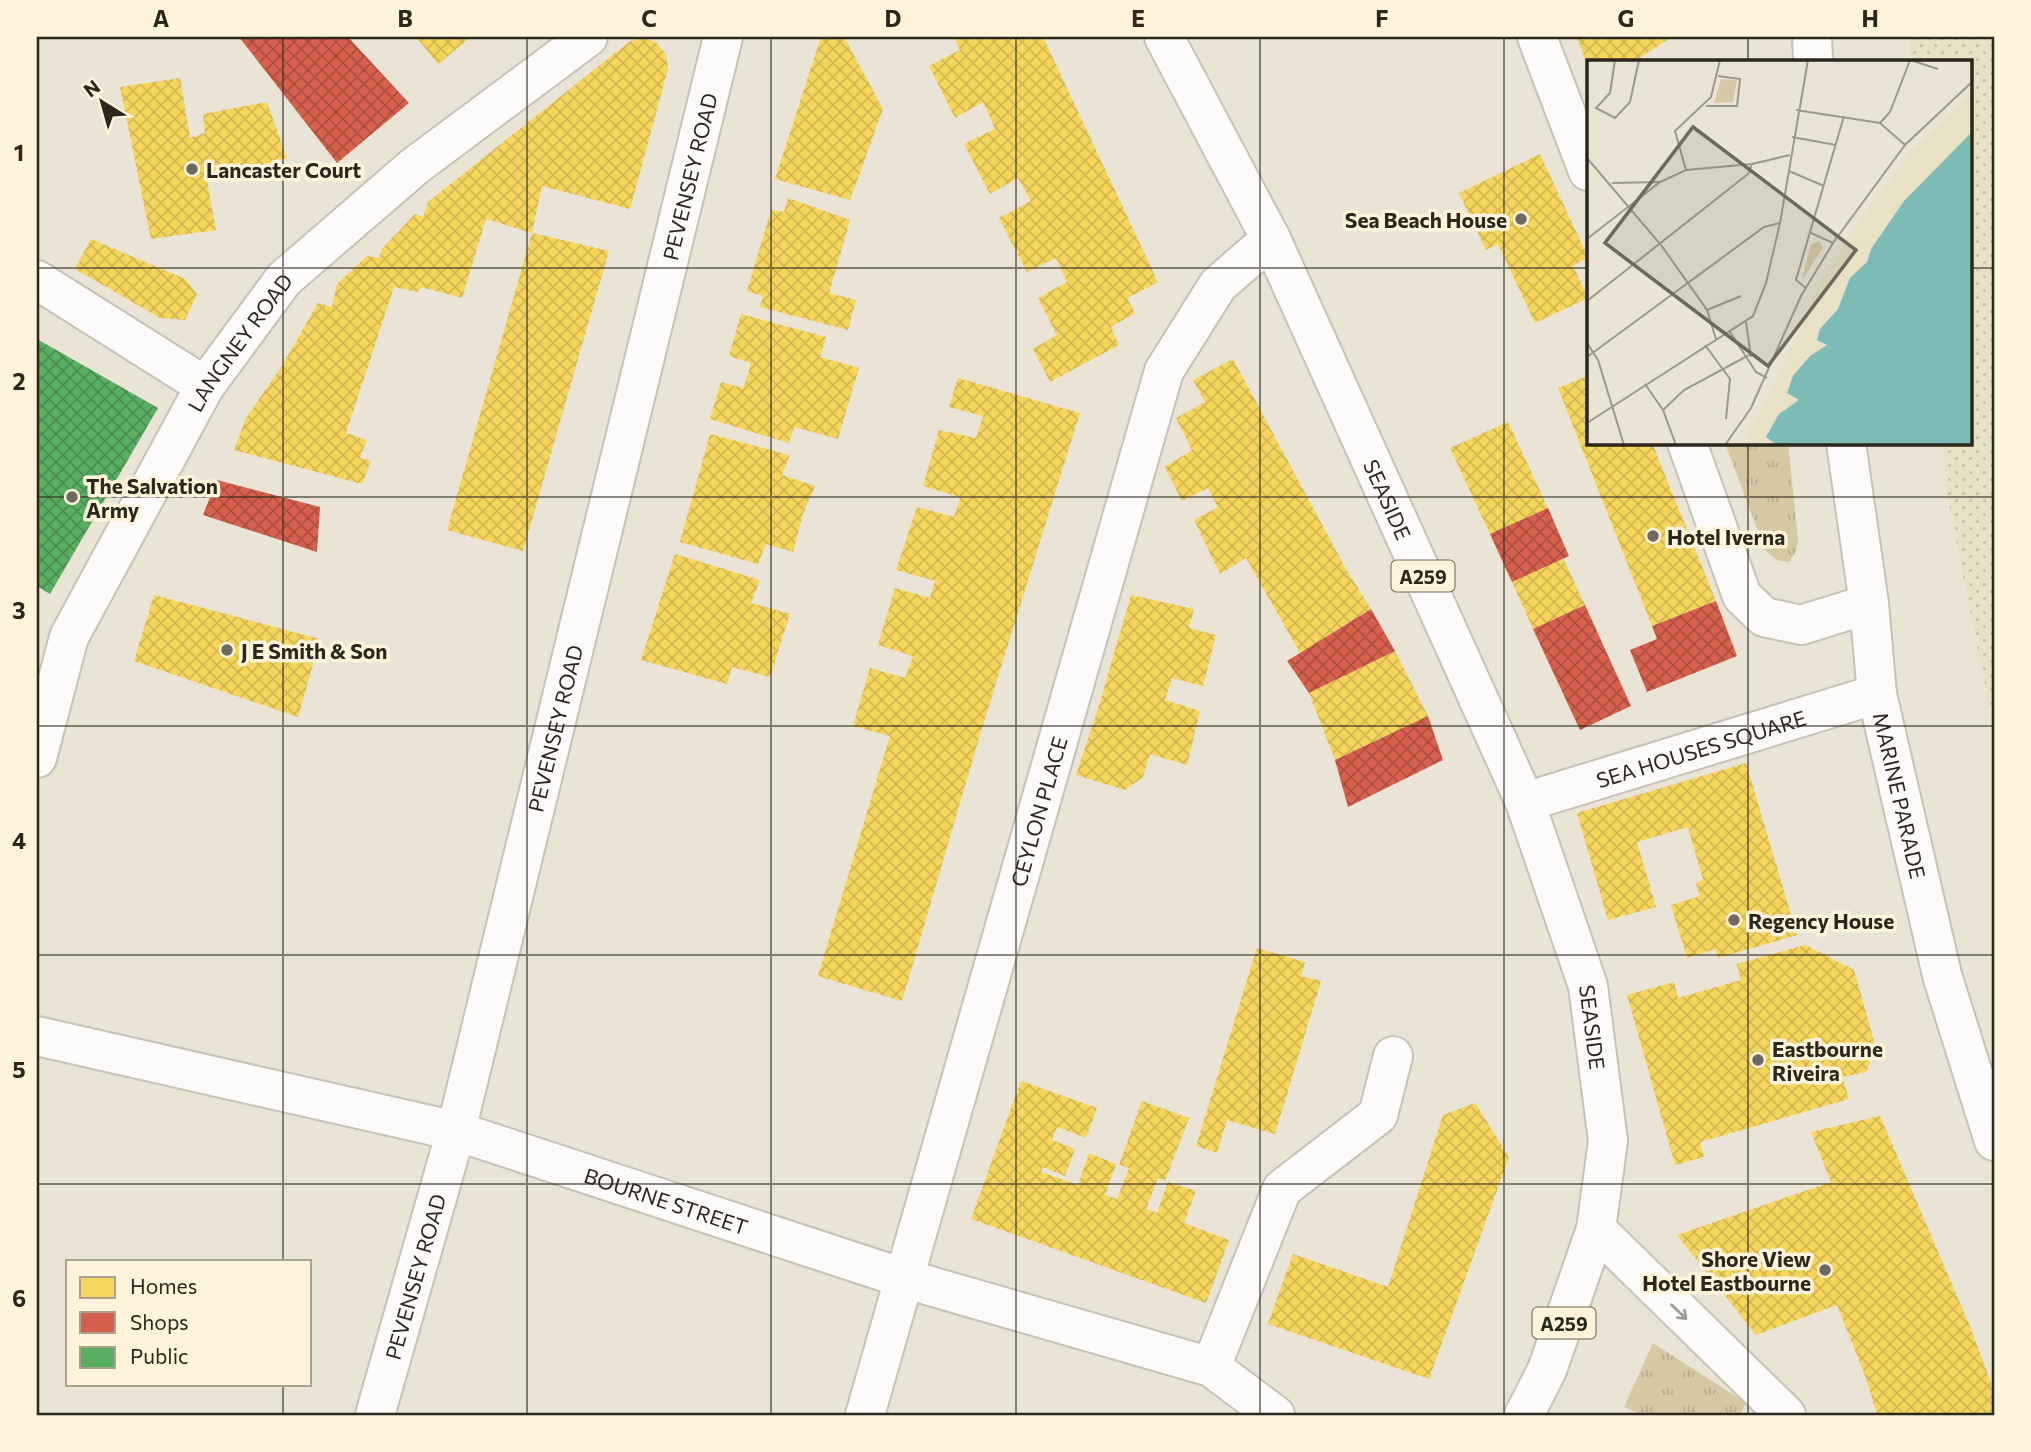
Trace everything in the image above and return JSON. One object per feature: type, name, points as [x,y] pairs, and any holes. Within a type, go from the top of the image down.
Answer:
[{"type":"street","name":"LANGNEY ROAD","points":[[37,758],[68,637],[205,386],[284,279],[415,166],[588,37]]},
{"type":"street","name":"PEVENSEY ROAD","points":[[375,1415],[456,1131],[723,37]]},
{"type":"street","name":"SEASIDE","points":[[1164,37],[1270,239],[1525,803],[1588,986],[1608,1141],[1596,1229]]},
{"type":"street","points":[[1536,37],[1584,150]]},
{"type":"street","points":[[1812,37],[1813,60]]},
{"type":"street","name":"CEYLON PLACE","points":[[865,1415],[1164,371],[1218,285],[1270,239]]},
{"type":"street","points":[[37,280],[205,386]]},
{"type":"street","points":[[1687,444],[1742,596],[1764,617],[1801,625],[1869,604]]},
{"type":"street","name":"MARINE PARADE","points":[[1846,444],[1869,604],[1877,694],[1942,975],[1994,1141]]},
{"type":"street","points":[[37,662],[68,637]]},
{"type":"street","name":"SEA HOUSES SQUARE","points":[[1525,803],[1877,694]]},
{"type":"street","name":"BOURNE STREET","points":[[37,1036],[456,1131],[905,1279],[1211,1367],[1275,1415]]},
{"type":"street","points":[[1211,1367],[1282,1189],[1378,1115],[1393,1056]]},
{"type":"street","points":[[1596,1229],[1779,1411]]},
{"type":"street","name":"A259","points":[[1530,1414],[1596,1229]]},
{"type":"green space","points":[[1725,444],[1788,444],[1798,540],[1796,551],[1790,561],[1786,562],[1773,557],[1765,550]]},
{"type":"green space","points":[[1653,1343],[1746,1403],[1740,1415],[1643,1415],[1624,1407]]},
{"type":"sand","points":[[1909,37],[1994,37],[1994,731],[1947,495],[1943,444],[1972,444],[1972,60],[1911,60]]},
{"type":"building: Homes","points":[[416,37],[471,37],[438,64]]},
{"type":"building: Homes","points":[[642,37],[656,42],[666,54],[668,69],[630,209],[542,186],[532,233],[486,219],[462,298],[421,287],[418,292],[394,287],[346,433],[367,440],[360,458],[371,461],[362,484],[234,450],[246,418],[282,366],[318,303],[332,307],[337,284],[367,256],[379,258],[382,249],[415,214],[423,217],[428,202],[629,42]]},
{"type":"building: Homes","points":[[821,37],[844,37],[883,109],[850,200],[775,179]]},
{"type":"building: Homes","points":[[954,37],[1043,37],[1158,282],[1127,298],[1135,313],[1111,327],[1119,345],[1050,382],[1033,349],[1057,335],[1038,298],[1067,282],[1056,258],[1027,272],[999,218],[1031,201],[1018,178],[990,194],[964,144],[995,129],[983,102],[955,118],[929,66],[960,50]]},
{"type":"building: Homes","points":[[1577,37],[1672,37],[1637,60],[1587,60],[1587,64]]},
{"type":"building: Homes","name":"Lancaster Court","points":[[180,78],[190,138],[205,133],[203,114],[267,102],[287,158],[207,181],[216,230],[151,239],[120,87]]},
{"type":"building: Homes","name":"Sea Beach House","points":[[1540,154],[1587,255],[1587,258],[1573,266],[1587,298],[1535,323],[1498,244],[1486,250],[1459,193]]},
{"type":"building: Homes","points":[[788,198],[850,220],[829,293],[856,300],[848,330],[760,307],[763,296],[747,291],[771,210],[784,212]]},
{"type":"building: Homes","points":[[532,233],[609,251],[523,551],[447,530]]},
{"type":"building: Homes","points":[[91,239],[185,279],[197,294],[185,320],[160,318],[75,269]]},
{"type":"building: Homes","points":[[741,314],[826,337],[820,357],[859,368],[838,439],[794,427],[789,443],[710,419],[721,382],[743,388],[749,371],[751,363],[729,356]]},
{"type":"building: Homes","points":[[1233,359],[1346,569],[1371,609],[1300,653],[1246,558],[1220,574],[1194,520],[1218,507],[1208,488],[1182,501],[1165,467],[1192,450],[1176,418],[1205,402],[1193,380]]},
{"type":"building: Homes","points":[[1587,376],[1587,444],[1652,444],[1716,601],[1652,626],[1558,388]]},
{"type":"building: Homes","points":[[958,378],[1080,413],[982,728],[902,1001],[818,976],[890,736],[853,726],[870,668],[905,678],[913,656],[878,645],[895,588],[930,598],[935,581],[896,570],[917,507],[954,517],[958,505],[960,497],[923,486],[939,430],[976,438],[983,416],[949,407]]},
{"type":"building: Homes","points":[[1508,422],[1548,508],[1490,534],[1450,448]]},
{"type":"building: Homes","points":[[710,434],[790,455],[782,475],[815,486],[803,514],[793,552],[766,544],[758,564],[680,542]]},
{"type":"building: Homes","points":[[675,554],[760,580],[751,603],[790,614],[770,677],[732,667],[727,684],[641,660]]},
{"type":"building: Homes","points":[[1563,558],[1585,605],[1533,629],[1512,582]]},
{"type":"building: Homes","name":"J E Smith & Son","points":[[154,595],[320,639],[298,717],[134,661]]},
{"type":"building: Homes","points":[[1131,595],[1194,609],[1189,628],[1216,635],[1203,686],[1172,678],[1165,700],[1200,711],[1187,765],[1150,754],[1143,777],[1125,790],[1076,775]]},
{"type":"building: Homes","points":[[1395,651],[1428,716],[1335,760],[1309,693]]},
{"type":"building: Homes","points":[[1746,763],[1797,935],[1718,958],[1715,949],[1687,958],[1671,905],[1700,896],[1696,883],[1703,880],[1688,827],[1637,842],[1656,907],[1608,920],[1577,813]]},
{"type":"building: Homes","name":"Eastbourne Riveira","points":[[1805,945],[1854,970],[1876,1048],[1866,1072],[1842,1077],[1849,1099],[1700,1142],[1704,1157],[1675,1165],[1627,995],[1674,982],[1678,998],[1741,980],[1737,964]]},
{"type":"building: Homes","points":[[1257,948],[1305,962],[1301,976],[1321,981],[1275,1134],[1227,1120],[1217,1153],[1196,1146]]},
{"type":"building: Homes","points":[[1021,1081],[1097,1108],[1086,1138],[1057,1127],[1052,1140],[1075,1149],[1065,1176],[1043,1167],[1041,1172],[1078,1185],[1089,1153],[1116,1164],[1105,1195],[1117,1199],[1129,1168],[1119,1165],[1142,1101],[1189,1118],[1165,1181],[1158,1178],[1146,1209],[1157,1213],[1168,1182],[1196,1191],[1184,1223],[1229,1240],[1206,1303],[971,1219]]},
{"type":"building: Homes","points":[[1475,1103],[1509,1157],[1429,1379],[1268,1324],[1293,1254],[1388,1287],[1443,1115]]},
{"type":"building: Homes","name":"Shore View Hotel Eastbourne","points":[[1880,1116],[1971,1329],[1994,1391],[1994,1415],[1877,1415],[1866,1378],[1837,1305],[1756,1335],[1677,1235],[1831,1182],[1811,1132]]},
{"type":"building: Shops","points":[[239,37],[348,37],[409,103],[337,163]]},
{"type":"building: Shops","name":"The Salvation Army","points":[[217,480],[320,507],[317,552],[203,515]]},
{"type":"building: Shops","points":[[1548,508],[1569,556],[1512,582],[1490,534]]},
{"type":"building: Shops","points":[[1716,601],[1737,656],[1647,692],[1630,650],[1657,639],[1652,626]]},
{"type":"building: Shops","points":[[1585,605],[1631,706],[1580,730],[1533,629]]},
{"type":"building: Shops","points":[[1371,609],[1395,651],[1309,693],[1287,661]]},
{"type":"building: Shops","points":[[1428,716],[1443,760],[1348,807],[1335,760]]},
{"type":"building: Public","name":"The Salvation Army","points":[[37,339],[158,408],[50,594],[37,586]]},
{"type":"place","name":"Lancaster Court","points":[[192,169]]},
{"type":"place","name":"Sea Beach House","points":[[1521,219]]},
{"type":"place","name":"The Salvation Army","points":[[72,497]]},
{"type":"place","name":"Hotel Iverna","points":[[1653,536]]},
{"type":"place","name":"J E Smith & Son","points":[[227,650]]},
{"type":"place","name":"Regency House","points":[[1734,920]]},
{"type":"place","name":"Eastbourne Riveira","points":[[1758,1060]]},
{"type":"place","name":"Shore View Hotel Eastbourne","points":[[1825,1270]]}]
